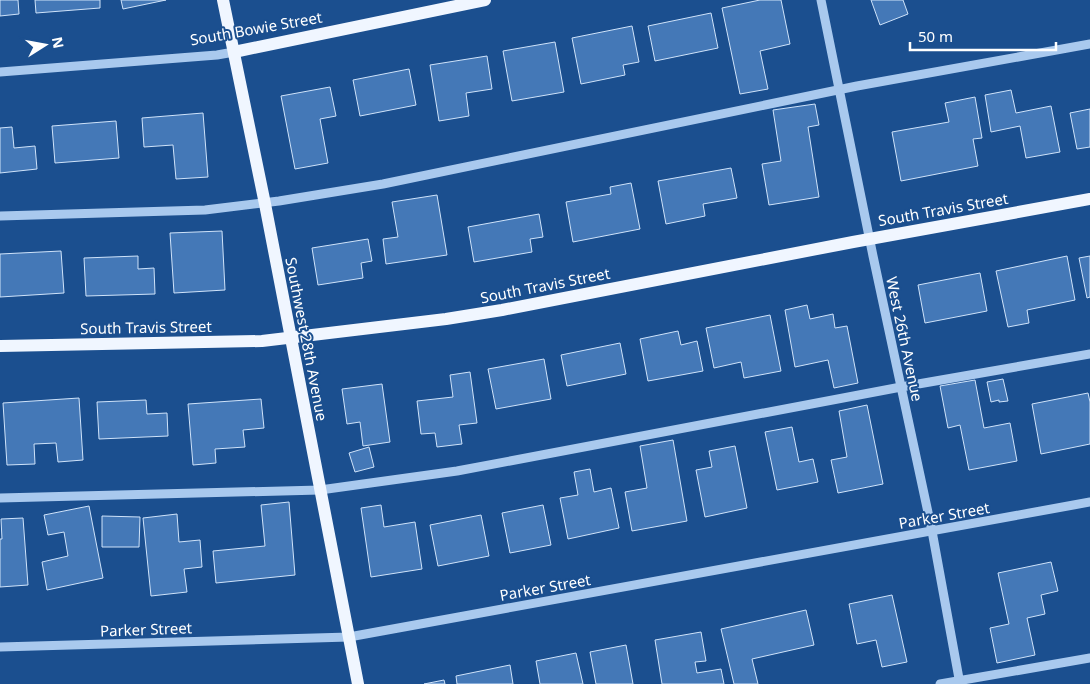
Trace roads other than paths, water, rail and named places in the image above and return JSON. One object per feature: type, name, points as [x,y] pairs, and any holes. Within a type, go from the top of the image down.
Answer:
[{"type":"main road","name":"Southwest 28th Avenue","points":[[223,0],[265,204],[358,684]]},
{"type":"main road","name":"South Bowie Street","points":[[234,52],[485,0]]},
{"type":"main road","name":"South Travis Street","points":[[0,346],[262,341],[446,319],[1090,199]]},
{"type":"street","name":"West 26th Avenue","points":[[821,0],[932,532],[960,682]]},
{"type":"street","points":[[0,216],[206,210],[265,204],[393,182],[839,90],[1090,44]]},
{"type":"street","name":"South Bowie Street","points":[[0,72],[217,55],[234,52]]},
{"type":"street","points":[[0,498],[320,490],[457,471],[1090,354]]},
{"type":"street","name":"Parker Street","points":[[0,647],[349,637],[1090,502]]},
{"type":"street","points":[[940,684],[1090,658]]}]
